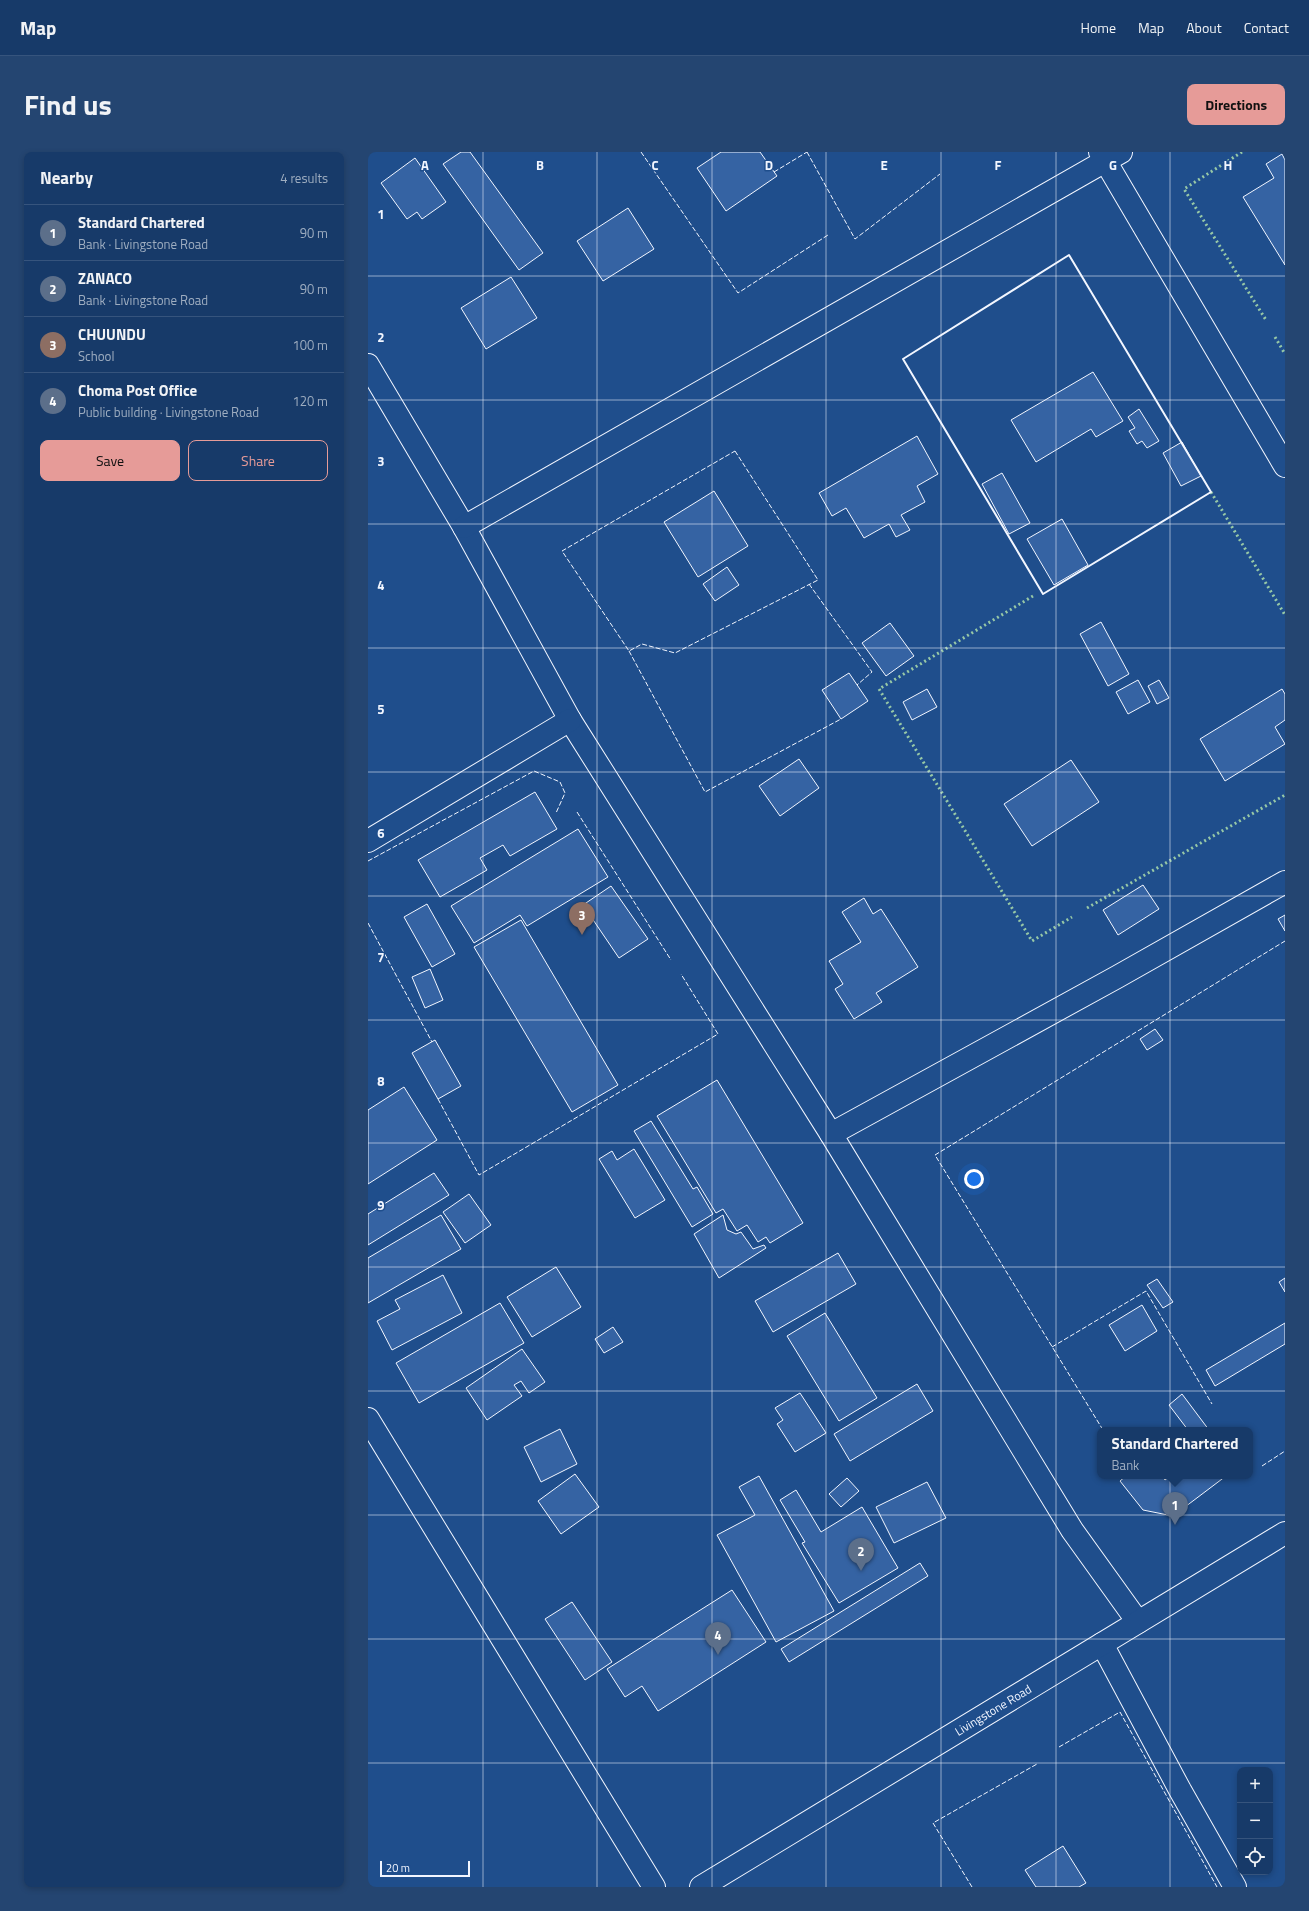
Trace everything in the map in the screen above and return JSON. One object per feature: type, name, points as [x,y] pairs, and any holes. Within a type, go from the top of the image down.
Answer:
[{"type":"main road","points":[[464,527],[1109,155],[1285,466]]},
{"type":"main road","points":[[368,365],[464,527],[570,720],[831,1134],[1072,1530],[1138,1622]]},
{"type":"main road","points":[[368,841],[570,720]]},
{"type":"main road","points":[[831,1134],[1110,981],[1285,882]]},
{"type":"main road","points":[[368,1419],[654,1887]]},
{"type":"main road","name":"Livingstone Road","points":[[700,1887],[1285,1533]]},
{"type":"main road","points":[[1102,1644],[1180,1790],[1235,1887]]},
{"type":"building","points":[[461,152],[470,152],[543,253],[519,270],[443,164]]},
{"type":"building","points":[[721,152],[760,152],[777,176],[726,211],[697,168]]},
{"type":"building","points":[[1282,154],[1285,160],[1285,265],[1243,197],[1274,178],[1266,164]]},
{"type":"building","points":[[415,158],[446,202],[422,219],[417,212],[407,219],[381,183]]},
{"type":"building","points":[[628,208],[654,249],[603,281],[577,241]]},
{"type":"building","points":[[511,277],[537,318],[486,349],[461,308]]},
{"type":"building","points":[[1093,372],[1123,421],[1096,437],[1091,429],[1036,462],[1011,420]]},
{"type":"building","points":[[1139,409],[1159,441],[1147,448],[1142,441],[1137,444],[1129,431],[1135,428],[1128,417]]},
{"type":"building","points":[[917,436],[938,474],[917,486],[925,502],[901,515],[910,530],[896,537],[889,524],[864,538],[846,508],[832,516],[819,493]]},
{"type":"building","points":[[1182,442],[1201,476],[1181,486],[1163,453]]},
{"type":"building","points":[[1002,473],[1030,523],[1009,534],[982,484]]},
{"type":"building","points":[[714,491],[748,546],[698,577],[664,522]]},
{"type":"building","points":[[1062,519],[1088,565],[1054,585],[1027,539]]},
{"type":"building","points":[[727,567],[739,585],[715,601],[703,584]]},
{"type":"building","points":[[1101,622],[1129,674],[1108,686],[1080,634]]},
{"type":"building","points":[[890,623],[914,656],[886,676],[862,643]]},
{"type":"building","points":[[849,673],[868,701],[841,719],[822,690]]},
{"type":"building","points":[[1138,680],[1150,702],[1128,714],[1116,692]]},
{"type":"building","points":[[1159,680],[1169,698],[1157,704],[1148,686]]},
{"type":"building","points":[[927,689],[937,707],[912,720],[903,702]]},
{"type":"building","points":[[1282,689],[1285,694],[1285,720],[1275,727],[1285,744],[1225,781],[1200,739]]},
{"type":"building","points":[[799,759],[819,788],[780,816],[759,786]]},
{"type":"building","points":[[1071,760],[1099,802],[1032,846],[1004,804]]},
{"type":"building","points":[[535,792],[557,829],[510,856],[503,845],[480,858],[487,870],[440,897],[418,860]]},
{"type":"building","points":[[578,829],[608,877],[527,926],[520,915],[474,943],[451,906]]},
{"type":"building","points":[[1143,885],[1159,909],[1118,935],[1103,910]]},
{"type":"building","points":[[611,886],[648,939],[619,958],[583,905]]},
{"type":"building","points":[[864,898],[873,914],[881,909],[918,967],[876,993],[882,1002],[854,1019],[835,989],[843,984],[829,961],[861,942],[842,912]]},
{"type":"building","points":[[427,904],[455,954],[432,967],[404,917]]},
{"type":"building","points":[[1285,915],[1285,931],[1278,919]]},
{"type":"building","points":[[521,920],[618,1085],[572,1112],[474,947]]},
{"type":"building","points":[[430,969],[443,1000],[425,1008],[412,977]]},
{"type":"building","points":[[1155,1029],[1163,1040],[1147,1050],[1140,1039]]},
{"type":"building","points":[[435,1040],[461,1086],[438,1099],[412,1053]]},
{"type":"building","points":[[717,1080],[803,1223],[770,1243],[766,1237],[758,1242],[747,1225],[737,1231],[723,1209],[716,1213],[657,1116]]},
{"type":"building","points":[[404,1087],[437,1140],[368,1184],[368,1110]]},
{"type":"building","points":[[651,1121],[693,1189],[697,1187],[713,1214],[692,1227],[634,1131]]},
{"type":"building","points":[[634,1149],[665,1200],[635,1218],[599,1159],[612,1151],[617,1160]]},
{"type":"building","points":[[434,1173],[449,1195],[368,1245],[368,1214]]},
{"type":"building","points":[[469,1194],[491,1225],[465,1243],[443,1212]]},
{"type":"building","points":[[441,1215],[461,1249],[368,1303],[368,1258]]},
{"type":"building","points":[[723,1215],[727,1230],[736,1234],[741,1232],[753,1249],[764,1245],[766,1248],[719,1278],[694,1234]]},
{"type":"building","points":[[838,1253],[856,1284],[773,1332],[755,1301]]},
{"type":"building","points":[[556,1267],[581,1307],[532,1337],[507,1297]]},
{"type":"building","points":[[443,1275],[462,1313],[392,1350],[377,1321],[400,1309],[395,1300]]},
{"type":"building","points":[[1285,1278],[1285,1292],[1279,1282]]},
{"type":"building","points":[[1157,1279],[1173,1302],[1163,1308],[1147,1285]]},
{"type":"building","points":[[500,1303],[524,1343],[419,1403],[396,1363]]},
{"type":"building","points":[[1142,1305],[1157,1331],[1125,1351],[1109,1325]]},
{"type":"building","points":[[825,1313],[877,1398],[839,1421],[787,1336]]},
{"type":"building","points":[[1285,1323],[1285,1344],[1215,1386],[1206,1370]]},
{"type":"building","points":[[613,1327],[623,1342],[604,1353],[595,1339]]},
{"type":"building","points":[[522,1349],[545,1382],[529,1393],[521,1381],[514,1385],[522,1396],[487,1420],[466,1388]]},
{"type":"building","points":[[917,1384],[933,1411],[850,1461],[834,1434]]},
{"type":"building","points":[[800,1393],[826,1433],[795,1452],[777,1424],[783,1420],[775,1408]]},
{"type":"building","points":[[1182,1394],[1207,1427],[1186,1427],[1169,1405]]},
{"type":"building","points":[[560,1429],[577,1464],[541,1482],[524,1447]]},
{"type":"building","points":[[575,1474],[599,1507],[561,1534],[538,1501]]},
{"type":"building","points":[[759,1476],[834,1611],[776,1642],[717,1535],[755,1515],[739,1487]]},
{"type":"building","points":[[847,1478],[859,1491],[841,1507],[829,1494]]},
{"type":"building","points":[[1122,1479],[1222,1479],[1173,1516],[1143,1510],[1120,1481]]},
{"type":"building","points":[[927,1482],[946,1518],[894,1543],[876,1507]]},
{"type":"building","points":[[796,1490],[821,1532],[862,1507],[898,1568],[839,1603],[802,1543],[805,1542],[780,1500]]},
{"type":"building","points":[[920,1563],[928,1576],[789,1662],[781,1649]]},
{"type":"building","points":[[732,1590],[766,1642],[658,1711],[642,1686],[625,1697],[607,1669]]},
{"type":"building","points":[[572,1602],[612,1662],[585,1680],[545,1619]]},
{"type":"building","points":[[1063,1846],[1086,1883],[1079,1887],[1036,1887],[1025,1870]]},
{"type":"hedge","points":[[1242,152],[1184,189],[1266,320]]},
{"type":"hedge","points":[[1275,337],[1285,354]]},
{"type":"hedge","points":[[1211,492],[1285,615]]},
{"type":"hedge","points":[[1033,596],[879,689],[1032,941],[1072,917]]},
{"type":"hedge","points":[[1087,908],[1285,795]]},
{"type":"fence","points":[[641,152],[738,293],[828,235]]},
{"type":"fence","points":[[807,152],[855,239],[940,174]]},
{"type":"fence","points":[[774,172],[807,152]]},
{"type":"fence","points":[[735,451],[818,580],[675,653],[642,644],[629,651],[562,551],[735,451]]},
{"type":"fence","points":[[809,584],[872,672],[857,685]]},
{"type":"fence","points":[[629,651],[705,792],[841,719]]},
{"type":"fence","points":[[368,861],[534,771],[560,782],[565,793],[556,813]]},
{"type":"fence","points":[[577,812],[671,960]]},
{"type":"fence","points":[[368,923],[432,1042]]},
{"type":"fence","points":[[1101,1427],[935,1155],[1285,941]]},
{"type":"fence","points":[[438,1099],[479,1175],[718,1034],[681,974]]},
{"type":"fence","points":[[1052,1347],[1146,1291],[1212,1404]]},
{"type":"fence","points":[[1262,1466],[1285,1451]]},
{"type":"fence","points":[[1059,1747],[1120,1712],[1217,1887]]},
{"type":"fence","points":[[972,1887],[933,1823],[1037,1764]]},
{"type":"wall","points":[[1069,255],[1211,492],[1043,594],[903,359],[1069,255]]},
{"type":"place","name":"CHUUNDU","points":[[582,935]]},
{"type":"place","name":"Standard Chartered","points":[[1175,1525]]},
{"type":"place","name":"ZANACO","points":[[861,1571]]},
{"type":"place","name":"Choma Post Office","points":[[718,1655]]}]
